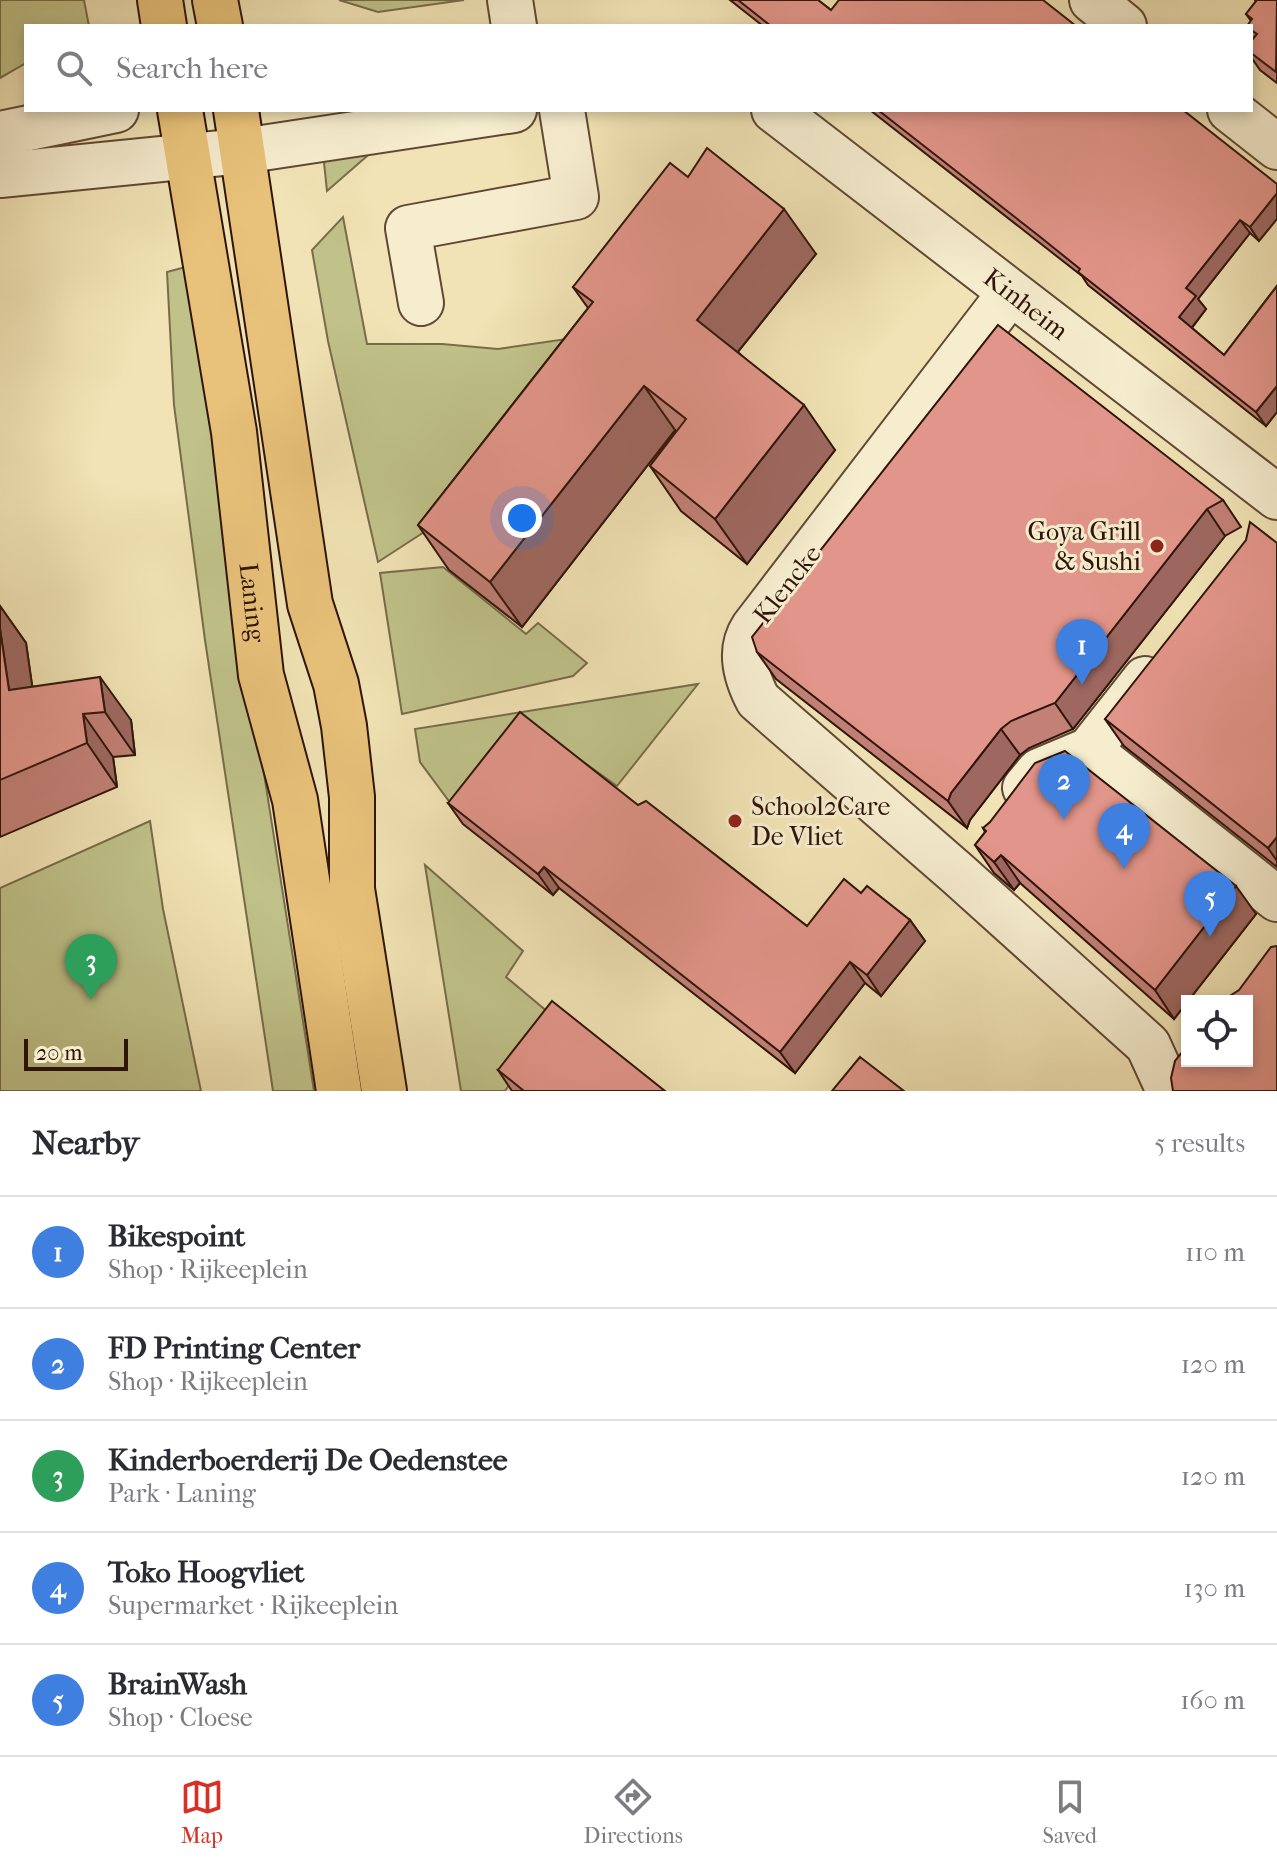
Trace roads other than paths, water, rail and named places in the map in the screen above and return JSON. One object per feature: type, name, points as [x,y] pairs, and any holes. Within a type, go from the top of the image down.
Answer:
[{"type":"main road","points":[[160,0],[164,24]]},
{"type":"main road","points":[[215,0],[220,24]]},
{"type":"main road","name":"Laning","points":[[180,112],[234,432],[261,675],[295,800],[339,1091]]},
{"type":"main road","points":[[239,130],[310,604],[336,684],[344,726],[352,797],[352,889],[384,1091]]},
{"type":"street","points":[[510,0],[514,24]]},
{"type":"street","points":[[1092,0],[1122,24]]},
{"type":"street","points":[[0,134],[106,112]]},
{"type":"street","points":[[0,175],[187,157],[239,130],[486,112]]},
{"type":"street","points":[[421,303],[408,228],[576,197],[562,112]]},
{"type":"street","name":"Kinheim","points":[[777,112],[1010,293],[1272,514]]},
{"type":"street","points":[[1233,112],[1277,147]]},
{"type":"street","name":"Klencke","points":[[1010,293],[748,634],[745,664],[748,681],[758,700],[978,849],[1148,1045],[1169,1091]]},
{"type":"street","points":[[978,849],[1039,771],[1089,750],[1167,650]]},
{"type":"street","points":[[1089,750],[1277,899]]},
{"type":"street","points":[[1169,1091],[1187,1067]]},
{"type":"place","name":"Goya Grill & Sushi","points":[[1157,546]]},
{"type":"place","name":"Bikespoint","points":[[1082,685]]},
{"type":"place","name":"FD Printing Center","points":[[1064,820]]},
{"type":"place","name":"School2Care De Vliet","points":[[735,821]]},
{"type":"place","name":"Toko Hoogvliet","points":[[1124,869]]},
{"type":"place","name":"BrainWash","points":[[1210,937]]},
{"type":"place","name":"Kinderboerderij De Oedenstee","points":[[91,1000]]}]
